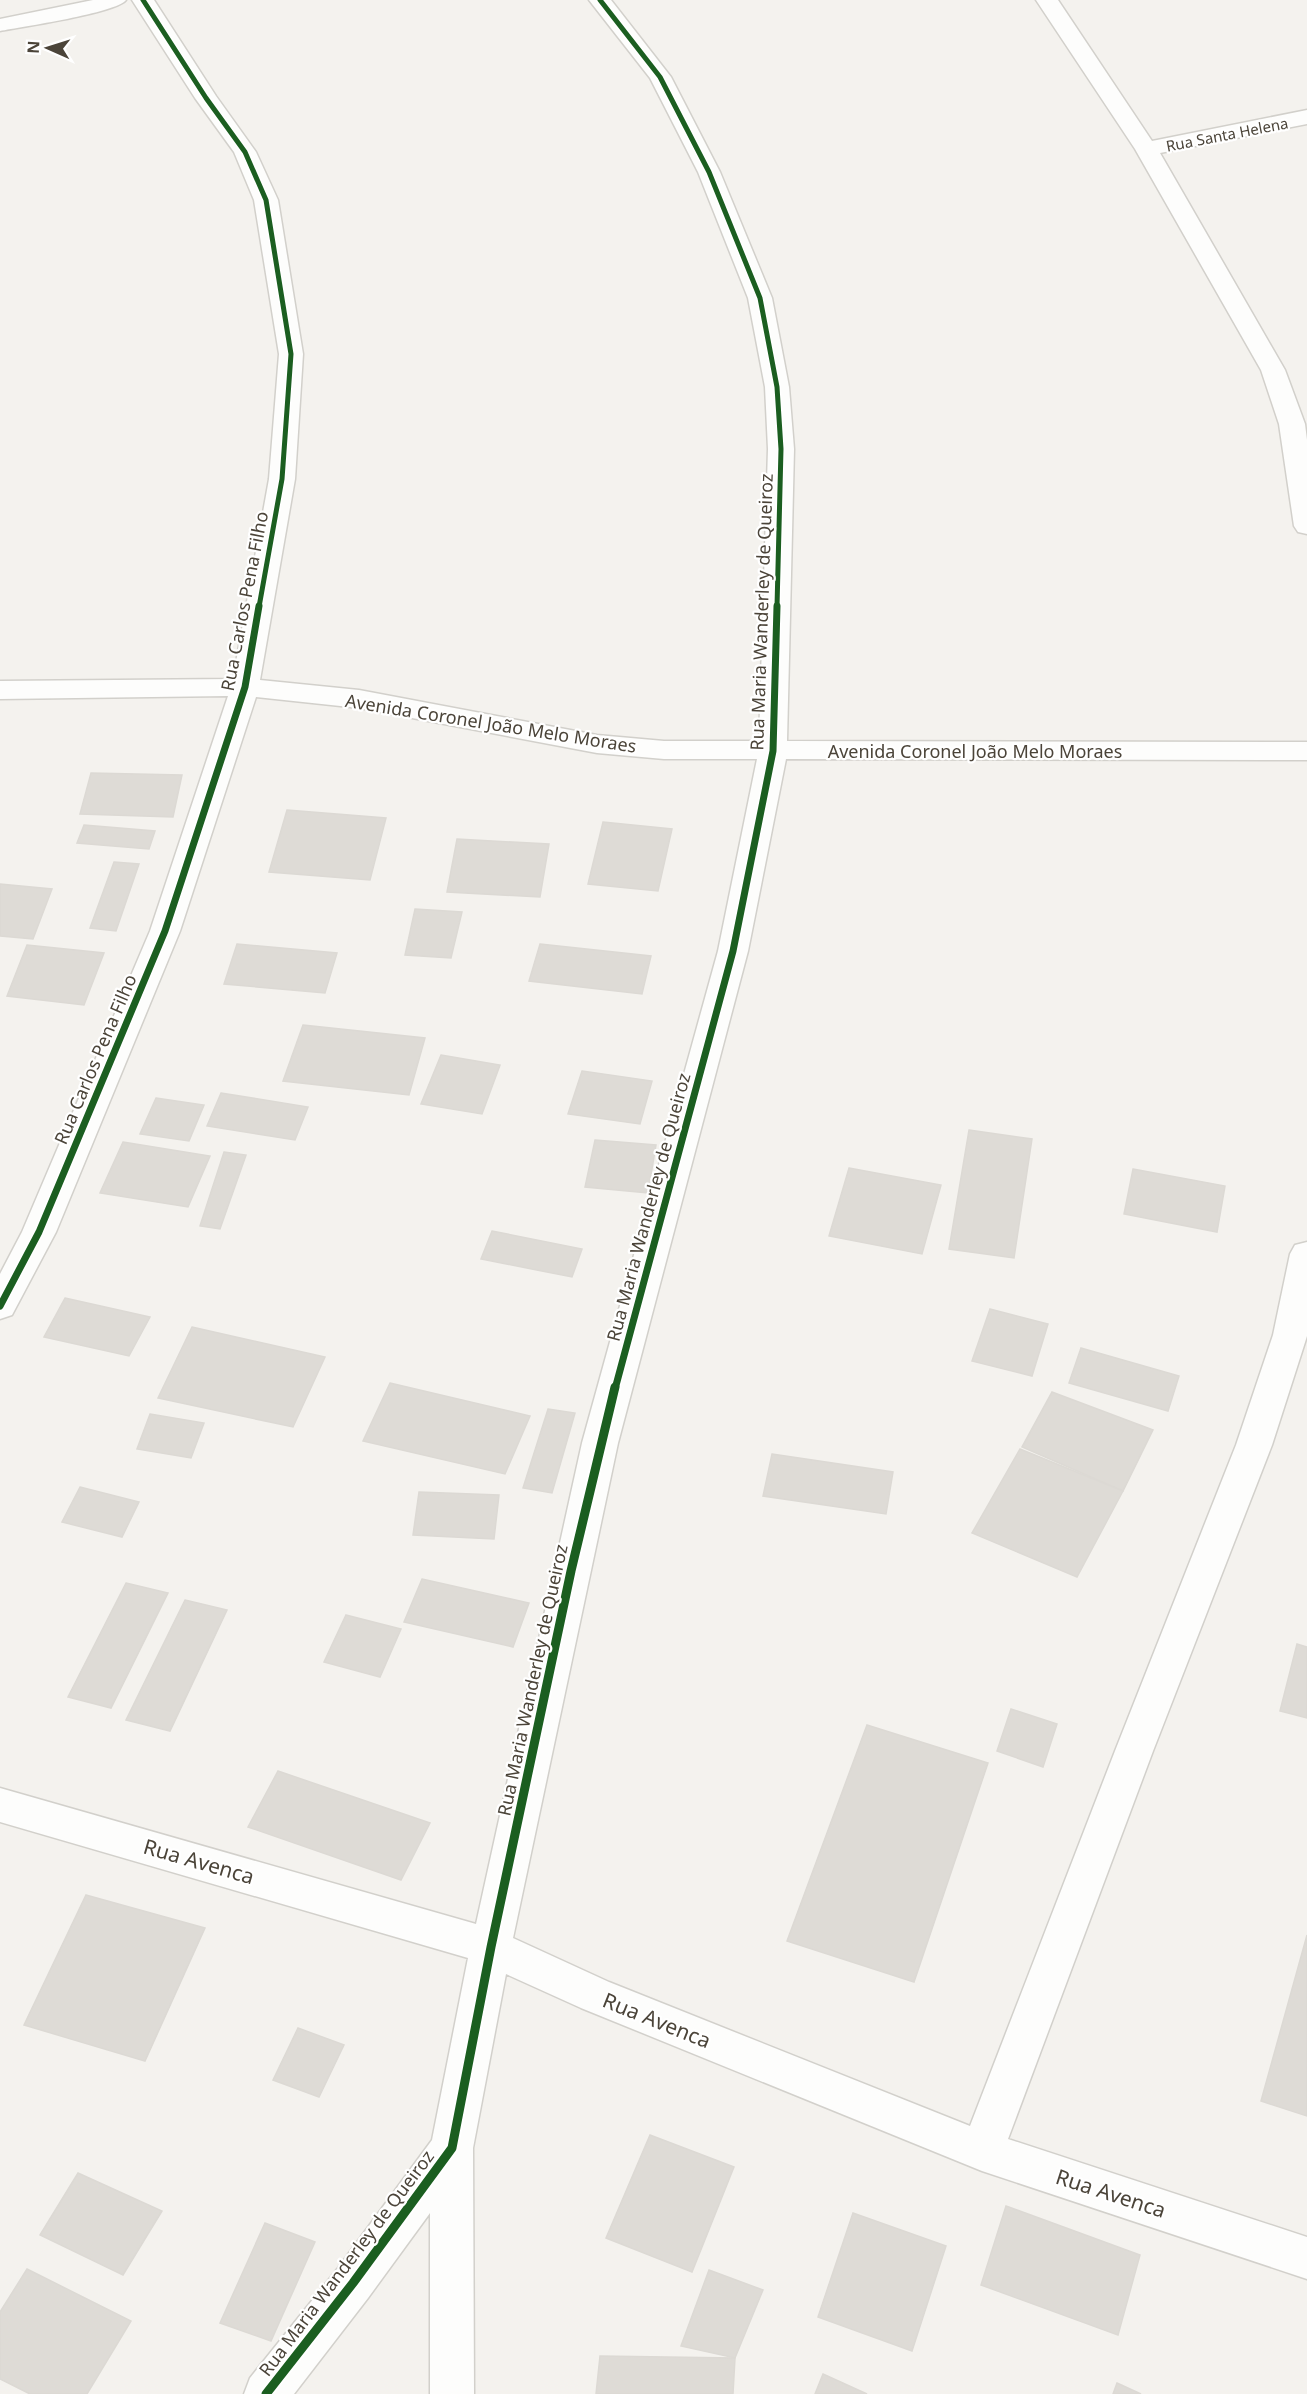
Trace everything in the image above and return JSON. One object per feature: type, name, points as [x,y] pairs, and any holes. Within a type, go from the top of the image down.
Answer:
[{"type":"street","points":[[0,25],[114,0]]},
{"type":"street","name":"Rua Carlos Pena Filho","points":[[0,1306],[39,1232],[165,931],[245,687],[282,479],[291,354],[266,200],[246,152],[206,98],[143,0]]},
{"type":"street","name":"Rua Maria Wanderley de Queiroz","points":[[266,2394],[353,2283],[452,2148],[491,1947],[600,1443],[733,951],[773,751],[781,449],[777,387],[760,298],[710,172],[660,77],[600,0]]},
{"type":"street","points":[[1047,0],[1146,149],[1274,370],[1292,424],[1307,526]]},
{"type":"street","name":"Rua Santa Helena","points":[[1146,149],[1275,126],[1307,117]]},
{"type":"street","points":[[1275,126],[1307,133]]},
{"type":"street","name":"Avenida Coronel João Melo Moraes","points":[[0,690],[245,687],[358,699],[597,744],[664,750],[1307,751]]},
{"type":"street","points":[[982,2151],[1134,1750],[1254,1445],[1290,1335],[1307,1254]]},
{"type":"street","name":"Rua Avenca","points":[[0,1805],[218,1866],[491,1947],[595,1995],[982,2151],[1307,2258]]},
{"type":"street","points":[[452,2148],[452,2394]]},
{"type":"building","points":[[91,773],[182,775],[173,817],[80,814]]},
{"type":"building","points":[[287,810],[386,818],[370,880],[269,872]]},
{"type":"building","points":[[603,822],[672,829],[658,891],[588,884]]},
{"type":"building","points":[[84,825],[155,831],[149,849],[77,843]]},
{"type":"building","points":[[457,839],[549,844],[540,897],[447,892]]},
{"type":"building","points":[[114,862],[139,864],[116,931],[90,928]]},
{"type":"building","points":[[0,884],[52,889],[33,939],[0,936]]},
{"type":"building","points":[[415,909],[462,912],[451,958],[405,955]]},
{"type":"building","points":[[237,944],[337,953],[325,993],[224,984]]},
{"type":"building","points":[[540,944],[651,956],[642,994],[529,981]]},
{"type":"building","points":[[27,945],[104,953],[84,1005],[7,996]]},
{"type":"building","points":[[303,1025],[425,1038],[409,1095],[283,1081]]},
{"type":"building","points":[[441,1055],[500,1065],[482,1114],[421,1104]]},
{"type":"building","points":[[582,1071],[652,1081],[640,1124],[568,1114]]},
{"type":"building","points":[[221,1093],[308,1107],[295,1140],[207,1126]]},
{"type":"building","points":[[156,1098],[204,1105],[189,1141],[140,1134]]},
{"type":"building","points":[[969,1130],[1032,1139],[1014,1258],[949,1249]]},
{"type":"building","points":[[595,1140],[656,1145],[648,1193],[585,1187]]},
{"type":"building","points":[[123,1142],[210,1156],[188,1207],[100,1193]]},
{"type":"building","points":[[224,1152],[246,1155],[220,1229],[200,1226]]},
{"type":"building","points":[[849,1168],[941,1185],[922,1254],[829,1236]]},
{"type":"building","points":[[1133,1169],[1225,1186],[1217,1232],[1124,1214]]},
{"type":"building","points":[[492,1231],[582,1249],[572,1277],[481,1259]]},
{"type":"building","points":[[65,1298],[150,1317],[129,1356],[44,1337]]},
{"type":"building","points":[[990,1309],[1048,1324],[1032,1376],[972,1361]]},
{"type":"building","points":[[192,1327],[325,1357],[293,1427],[158,1398]]},
{"type":"building","points":[[1081,1348],[1179,1376],[1168,1411],[1069,1383]]},
{"type":"building","points":[[390,1383],[530,1416],[505,1474],[363,1441]]},
{"type":"building","points":[[1052,1392],[1153,1430],[1123,1491],[1022,1447]]},
{"type":"building","points":[[548,1409],[575,1413],[552,1493],[523,1488]]},
{"type":"building","points":[[150,1414],[204,1423],[191,1458],[137,1449]]},
{"type":"building","points":[[1020,1449],[1123,1491],[1077,1577],[972,1533]]},
{"type":"building","points":[[772,1454],[893,1472],[886,1514],[763,1496]]},
{"type":"building","points":[[80,1487],[139,1502],[122,1537],[62,1522]]},
{"type":"building","points":[[419,1492],[499,1495],[494,1539],[413,1535]]},
{"type":"building","points":[[422,1579],[529,1603],[513,1647],[404,1622]]},
{"type":"building","points":[[126,1583],[168,1593],[111,1708],[68,1697]]},
{"type":"building","points":[[185,1600],[227,1610],[170,1731],[126,1720]]},
{"type":"building","points":[[346,1615],[401,1629],[380,1677],[324,1662]]},
{"type":"building","points":[[1297,1644],[1307,1647],[1307,1718],[1280,1711]]},
{"type":"building","points":[[1011,1709],[1057,1724],[1043,1767],[997,1751]]},
{"type":"building","points":[[867,1725],[988,1763],[914,1982],[787,1941]]},
{"type":"building","points":[[278,1771],[430,1823],[401,1880],[248,1827]]},
{"type":"building","points":[[86,1895],[205,1928],[145,2061],[24,2025]]},
{"type":"building","points":[[1307,1935],[1307,2116],[1261,2101]]},
{"type":"building","points":[[298,2028],[344,2045],[319,2097],[273,2080]]},
{"type":"building","points":[[650,2135],[734,2167],[692,2272],[606,2238]]},
{"type":"building","points":[[78,2173],[162,2211],[123,2275],[40,2235]]},
{"type":"building","points":[[1006,2206],[1140,2255],[1118,2335],[981,2285]]},
{"type":"building","points":[[853,2213],[946,2246],[912,2351],[818,2317]]},
{"type":"building","points":[[265,2223],[315,2242],[271,2341],[220,2323]]},
{"type":"building","points":[[27,2269],[131,2321],[87,2394],[30,2394],[0,2379],[0,2312]]},
{"type":"building","points":[[709,2270],[763,2290],[735,2358],[681,2346]]},
{"type":"building","points":[[600,2356],[735,2358],[733,2394],[596,2394]]},
{"type":"building","points":[[823,2374],[867,2394],[815,2394]]},
{"type":"building","points":[[1117,2383],[1141,2394],[1113,2394]]},
{"type":"cycle path","points":[[0,1306],[39,1232],[165,931],[245,687],[282,479],[291,354],[266,200],[245,152],[206,98],[143,0]]},
{"type":"cycle path","points":[[266,2394],[353,2283],[452,2148],[491,1947],[600,1443],[733,951],[773,751],[781,449],[777,387],[760,298],[709,172],[660,77],[600,0]]}]
